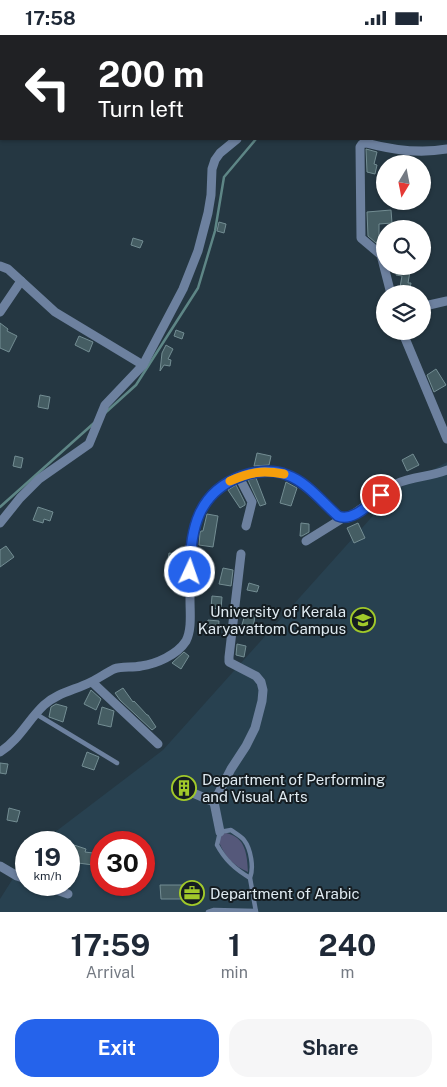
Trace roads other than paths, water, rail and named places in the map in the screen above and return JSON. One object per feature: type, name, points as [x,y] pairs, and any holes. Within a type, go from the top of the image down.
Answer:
[{"type":"street","points":[[0,523],[20,498],[39,479],[89,444],[105,405],[143,365],[182,289],[198,251],[208,213],[212,169],[215,160],[220,153],[236,140]]},
{"type":"street","points":[[389,285],[381,255],[361,238],[360,147],[362,143],[366,143],[412,152],[447,149]]},
{"type":"street","points":[[0,266],[8,269],[54,312],[143,365]]},
{"type":"street","points":[[0,312],[21,281]]},
{"type":"street","points":[[431,305],[447,301]]},
{"type":"street","points":[[406,340],[447,439]]},
{"type":"street","points":[[306,541],[343,518],[352,516],[402,481],[437,474],[447,470]]},
{"type":"street","points":[[0,752],[18,737],[36,714],[53,698],[92,682],[116,669],[141,666],[162,660],[180,649],[188,636],[190,619],[190,554],[199,514],[214,491],[224,484],[253,472],[268,471],[287,474],[303,483],[338,516],[343,518]]},
{"type":"street","points":[[239,477],[252,502],[246,526]]},
{"type":"street","points":[[220,832],[214,802],[255,728],[263,689],[256,676],[229,662],[241,554]]},
{"type":"street","points":[[92,682],[158,744]]},
{"type":"street","points":[[193,793],[214,802]]},
{"type":"street","points":[[0,866],[15,875]]},
{"type":"lane","points":[[36,714],[117,763]]},
{"type":"lane","points":[[208,912],[214,910],[256,911],[250,878],[252,873],[251,856],[244,840],[231,830],[220,832],[216,845],[223,857],[250,878]]},
{"type":"waterway","points":[[105,413],[136,385],[198,288],[215,231],[224,177],[255,140]]},
{"type":"waterway","points":[[0,507],[94,423]]},
{"type":"place","name":"University of Kerala Karyavattom Campus","points":[[363,620]]},
{"type":"place","name":"Department of Performing and Visual Arts","points":[[184,788]]},
{"type":"place","name":"Department of Arabic","points":[[192,893]]}]
